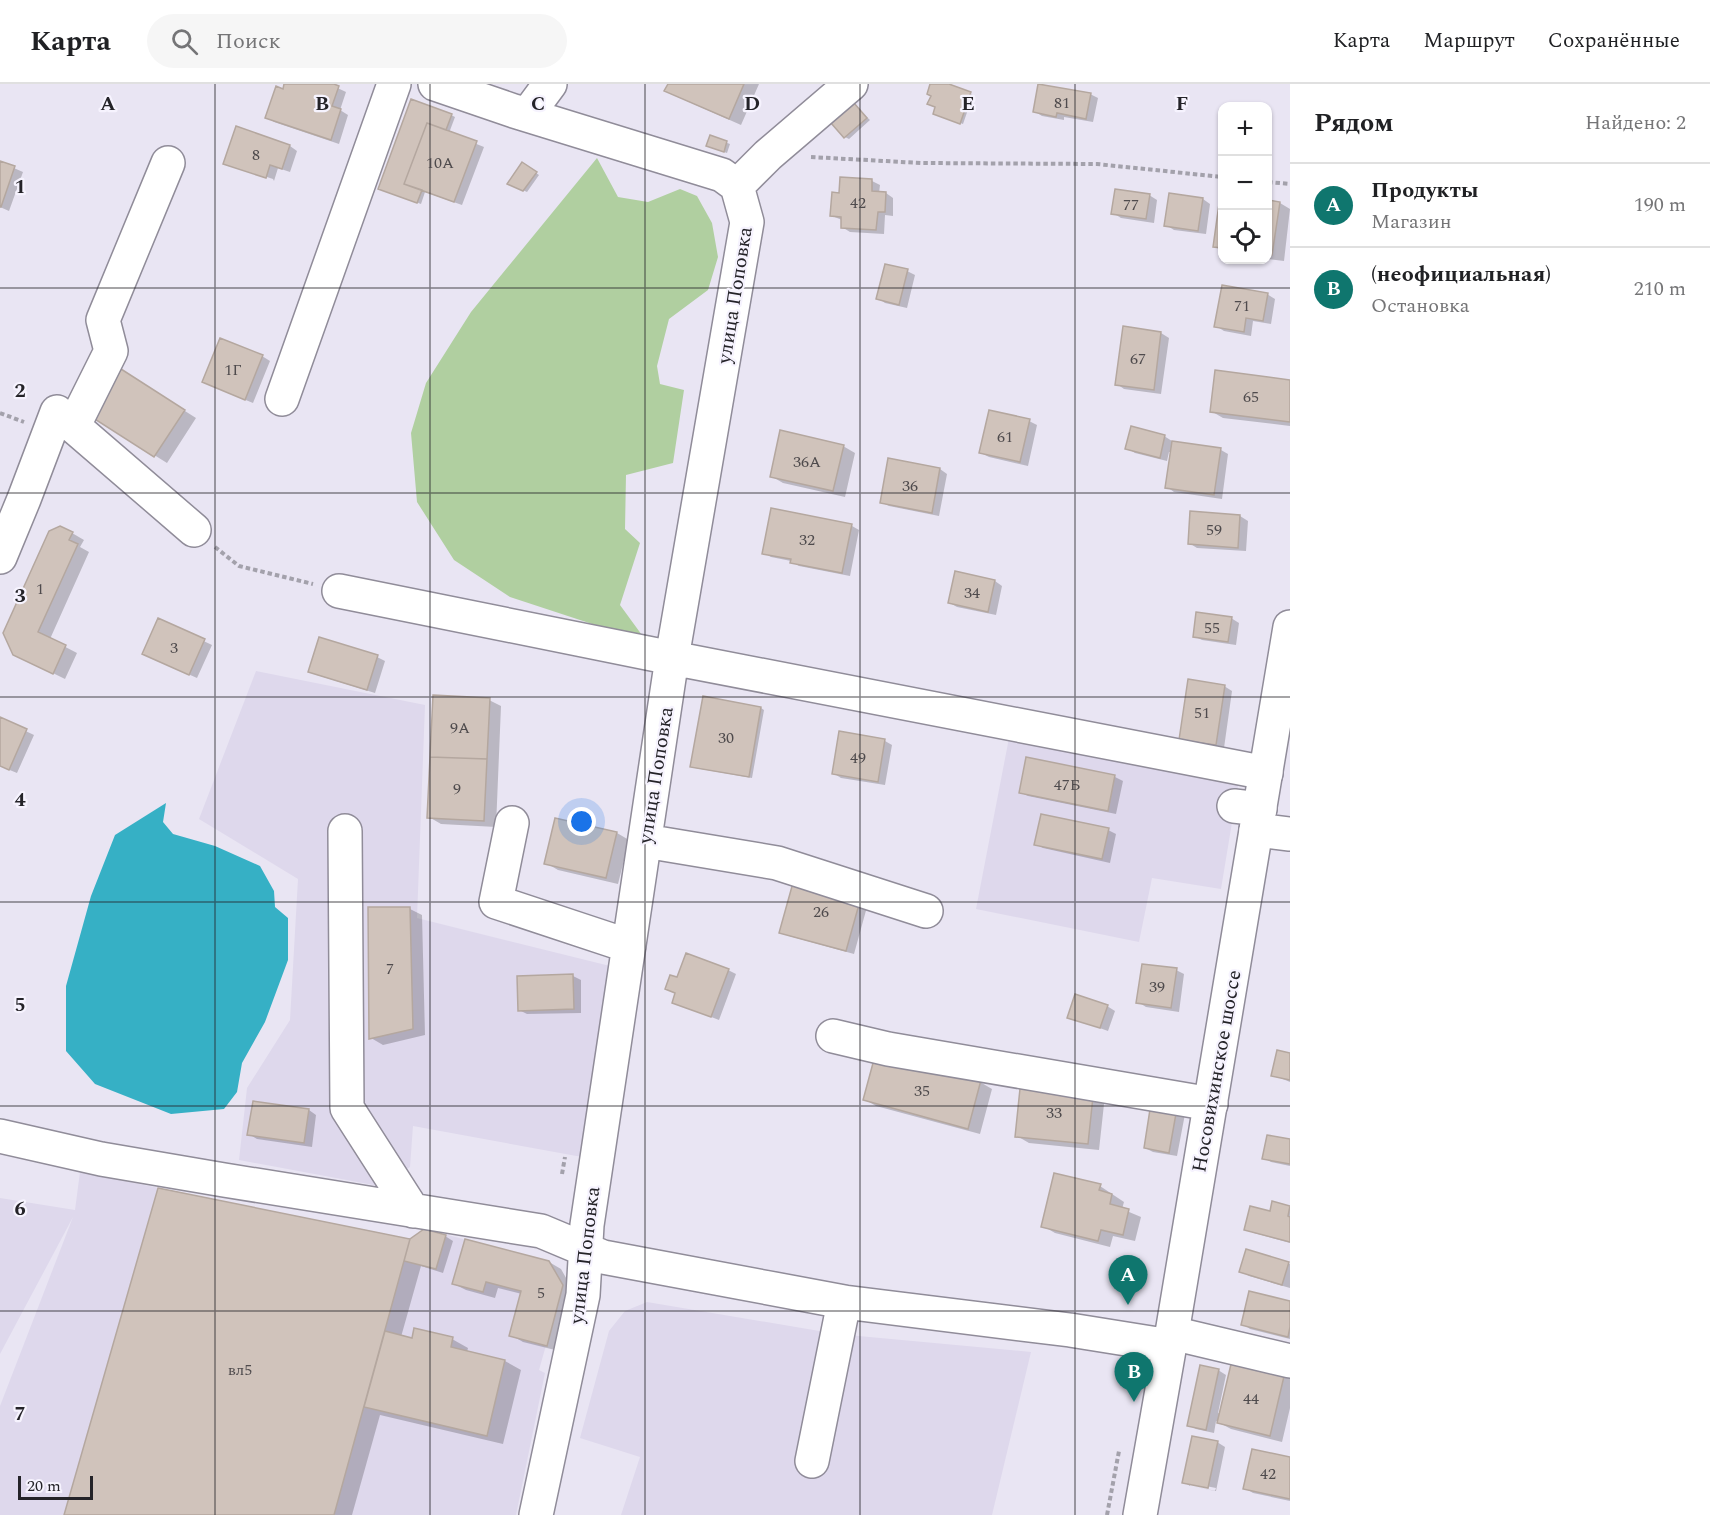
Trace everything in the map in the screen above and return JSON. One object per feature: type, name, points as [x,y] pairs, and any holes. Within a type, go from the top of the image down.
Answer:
[{"type":"street","points":[[282,399],[373,128],[394,84]]},
{"type":"street","points":[[435,84],[722,175],[737,186],[768,155],[850,84]]},
{"type":"street","points":[[527,115],[550,84]]},
{"type":"street","points":[[0,556],[12,498],[64,418],[79,415],[111,351],[103,320],[168,163]]},
{"type":"street","name":"улица Поповка","points":[[536,1515],[583,1295],[588,1214],[672,658],[747,222],[737,186]]},
{"type":"street","points":[[64,418],[194,530]]},
{"type":"street","points":[[339,591],[672,658],[1266,772]]},
{"type":"street","name":"Носовихинское шоссе","points":[[1140,1515],[1211,1104],[1250,815],[1266,772],[1290,627]]},
{"type":"street","points":[[1250,815],[1290,834]]},
{"type":"street","points":[[512,823],[496,902],[629,946]]},
{"type":"street","points":[[345,831],[347,1108],[413,1211]]},
{"type":"street","points":[[645,841],[777,863],[926,911]]},
{"type":"street","points":[[832,1036],[899,1051],[1211,1104]]},
{"type":"street","points":[[0,1136],[112,1161],[541,1232],[603,1257],[844,1302],[1070,1330],[1171,1339],[1290,1360]]},
{"type":"street","points":[[812,1461],[844,1302]]},
{"type":"path","points":[[768,155],[921,163],[1097,164],[1218,177]]},
{"type":"path","points":[[1272,182],[1290,184]]},
{"type":"path","points":[[194,530],[239,566],[339,591]]},
{"type":"path","points":[[562,1174],[566,1154]]},
{"type":"shaded area","points":[[256,671],[425,705],[417,918],[610,966],[582,1157],[413,1126],[410,1167],[379,1186],[239,1160],[247,1088],[290,1020],[298,879],[199,819]]},
{"type":"shaded area","points":[[1009,738],[1239,780],[1221,889],[1152,878],[1139,942],[976,909]]},
{"type":"shaded area","points":[[80,1172],[410,1239],[424,1229],[549,1261],[563,1285],[539,1370],[545,1373],[516,1515],[0,1515],[0,1406],[73,1217],[0,1354],[0,1198],[75,1210]]},
{"type":"shaded area","points":[[647,1302],[837,1334],[1031,1352],[992,1515],[621,1515],[640,1457],[580,1438],[609,1331],[625,1311]]},
{"type":"green space","points":[[597,158],[618,197],[648,202],[680,189],[697,196],[712,223],[718,257],[708,290],[669,319],[657,366],[660,384],[684,390],[673,463],[626,475],[625,529],[640,543],[620,605],[647,642],[510,597],[454,560],[417,502],[411,433],[426,383],[471,312]]},
{"type":"water","points":[[166,803],[163,822],[173,834],[215,846],[260,866],[274,891],[275,907],[288,918],[288,960],[265,1022],[242,1063],[237,1092],[224,1109],[171,1114],[95,1084],[66,1051],[66,986],[91,896],[115,835]]},
{"type":"building","points":[[284,84],[334,84],[339,86],[332,106],[341,109],[331,140],[265,118],[276,86],[283,89]]},
{"type":"building","points":[[668,84],[744,84],[729,119],[664,91]]},
{"type":"building","points":[[930,84],[949,84],[971,92],[960,124],[933,114],[935,107],[927,104],[931,96],[927,94]]},
{"type":"building","points":[[1038,84],[1091,93],[1086,119],[1057,113],[1056,117],[1033,112]]},
{"type":"building","points":[[411,99],[452,114],[446,130],[427,123],[404,184],[422,190],[417,203],[378,189]]},
{"type":"building","points":[[854,103],[867,118],[844,138],[831,123]]},
{"type":"building","points":[[427,123],[477,141],[454,202],[404,184]]},
{"type":"building","points":[[236,126],[290,145],[282,169],[270,165],[266,178],[223,164]]},
{"type":"building","points":[[710,135],[727,141],[724,152],[706,146]]},
{"type":"building","points":[[0,161],[15,166],[1,207],[0,207]]},
{"type":"building","points":[[522,162],[537,172],[523,191],[507,184]]},
{"type":"building","points":[[840,177],[872,179],[872,191],[886,192],[885,212],[878,212],[876,230],[841,228],[841,217],[830,216],[832,192],[839,193]]},
{"type":"building","points":[[1115,189],[1150,194],[1146,219],[1111,214]]},
{"type":"building","points":[[1169,193],[1203,198],[1198,231],[1164,226]]},
{"type":"building","points":[[1272,201],[1280,202],[1272,255]]},
{"type":"building","points":[[1218,211],[1218,248],[1213,247]]},
{"type":"building","points":[[885,264],[908,269],[899,305],[876,299]]},
{"type":"building","points":[[1222,285],[1268,293],[1263,321],[1246,318],[1244,332],[1214,327]]},
{"type":"building","points":[[1123,326],[1161,332],[1154,390],[1115,385]]},
{"type":"building","points":[[220,338],[263,355],[245,400],[202,382]]},
{"type":"building","points":[[121,369],[185,410],[154,457],[90,416]]},
{"type":"building","points":[[1215,370],[1290,380],[1290,422],[1210,412]]},
{"type":"building","points":[[989,410],[1030,419],[1020,462],[979,453]]},
{"type":"building","points":[[1131,426],[1165,435],[1160,458],[1125,449]]},
{"type":"building","points":[[780,430],[844,445],[833,491],[770,477]]},
{"type":"building","points":[[1172,441],[1221,448],[1214,495],[1165,488]]},
{"type":"building","points":[[888,458],[940,468],[932,513],[880,503]]},
{"type":"building","points":[[771,508],[852,524],[842,573],[790,563],[791,559],[762,554]]},
{"type":"building","points":[[1190,511],[1240,515],[1238,548],[1188,544]]},
{"type":"building","points":[[60,526],[73,532],[69,540],[78,544],[38,632],[66,645],[53,674],[13,655],[3,633],[49,531]]},
{"type":"building","points":[[955,571],[995,580],[988,612],[948,603]]},
{"type":"building","points":[[1196,612],[1232,617],[1228,642],[1193,637]]},
{"type":"building","points":[[158,618],[205,639],[189,675],[142,654]]},
{"type":"building","points":[[319,637],[378,655],[367,690],[308,672]]},
{"type":"building","points":[[1188,679],[1225,685],[1216,745],[1179,740]]},
{"type":"building","points":[[433,695],[490,698],[487,759],[430,757]]},
{"type":"building","points":[[703,696],[761,707],[749,777],[690,767]]},
{"type":"building","points":[[0,717],[27,729],[9,770],[0,766]]},
{"type":"building","points":[[839,731],[885,739],[878,782],[832,774]]},
{"type":"building","points":[[430,757],[487,759],[484,821],[427,818]]},
{"type":"building","points":[[1026,757],[1115,775],[1108,811],[1019,793]]},
{"type":"building","points":[[1041,814],[1109,828],[1102,859],[1034,845]]},
{"type":"building","points":[[555,818],[617,832],[606,878],[544,864]]},
{"type":"building","points":[[796,872],[863,890],[846,951],[779,933]]},
{"type":"building","points":[[368,907],[410,907],[413,1029],[369,1039]]},
{"type":"building","points":[[686,953],[729,969],[711,1017],[672,1003],[675,993],[665,989],[670,975],[677,977]]},
{"type":"building","points":[[1142,964],[1177,968],[1171,1008],[1136,1003]]},
{"type":"building","points":[[573,974],[574,1009],[518,1011],[517,976]]},
{"type":"building","points":[[1075,994],[1108,1005],[1100,1028],[1067,1018]]},
{"type":"building","points":[[1277,1050],[1290,1053],[1290,1080],[1271,1076]]},
{"type":"building","points":[[876,1052],[981,1080],[968,1129],[863,1100]]},
{"type":"building","points":[[1021,1079],[1094,1087],[1088,1144],[1015,1137]]},
{"type":"building","points":[[253,1101],[309,1109],[304,1143],[247,1135]]},
{"type":"building","points":[[1151,1103],[1177,1108],[1169,1153],[1144,1148]]},
{"type":"building","points":[[1267,1135],[1290,1139],[1290,1164],[1262,1159]]},
{"type":"building","points":[[1054,1173],[1101,1184],[1099,1190],[1112,1194],[1110,1204],[1129,1209],[1123,1235],[1101,1230],[1098,1241],[1041,1227]]},
{"type":"building","points":[[158,1188],[410,1239],[334,1515],[64,1515]]},
{"type":"building","points":[[1272,1201],[1290,1206],[1288,1216],[1290,1217],[1290,1242],[1244,1230],[1250,1206],[1270,1211]]},
{"type":"building","points":[[424,1229],[446,1235],[436,1269],[404,1261],[410,1239]]},
{"type":"building","points":[[465,1239],[549,1261],[563,1285],[547,1346],[509,1336],[521,1291],[486,1282],[483,1292],[452,1284]]},
{"type":"building","points":[[1246,1249],[1289,1262],[1282,1285],[1239,1272]]},
{"type":"building","points":[[1249,1291],[1290,1301],[1288,1337],[1241,1325]]},
{"type":"building","points":[[414,1328],[453,1337],[451,1347],[505,1360],[487,1436],[364,1407],[385,1331],[412,1338]]},
{"type":"building","points":[[1232,1360],[1285,1372],[1270,1436],[1217,1423]]},
{"type":"building","points":[[1200,1365],[1219,1369],[1206,1430],[1187,1426]]},
{"type":"building","points":[[1192,1436],[1218,1441],[1208,1488],[1182,1483]]},
{"type":"building","points":[[1252,1449],[1290,1457],[1290,1499],[1243,1489]]},
{"type":"place","name":"Продукты","points":[[1128,1305]]},
{"type":"place","name":"(неофициальная)","points":[[1134,1402]]}]
